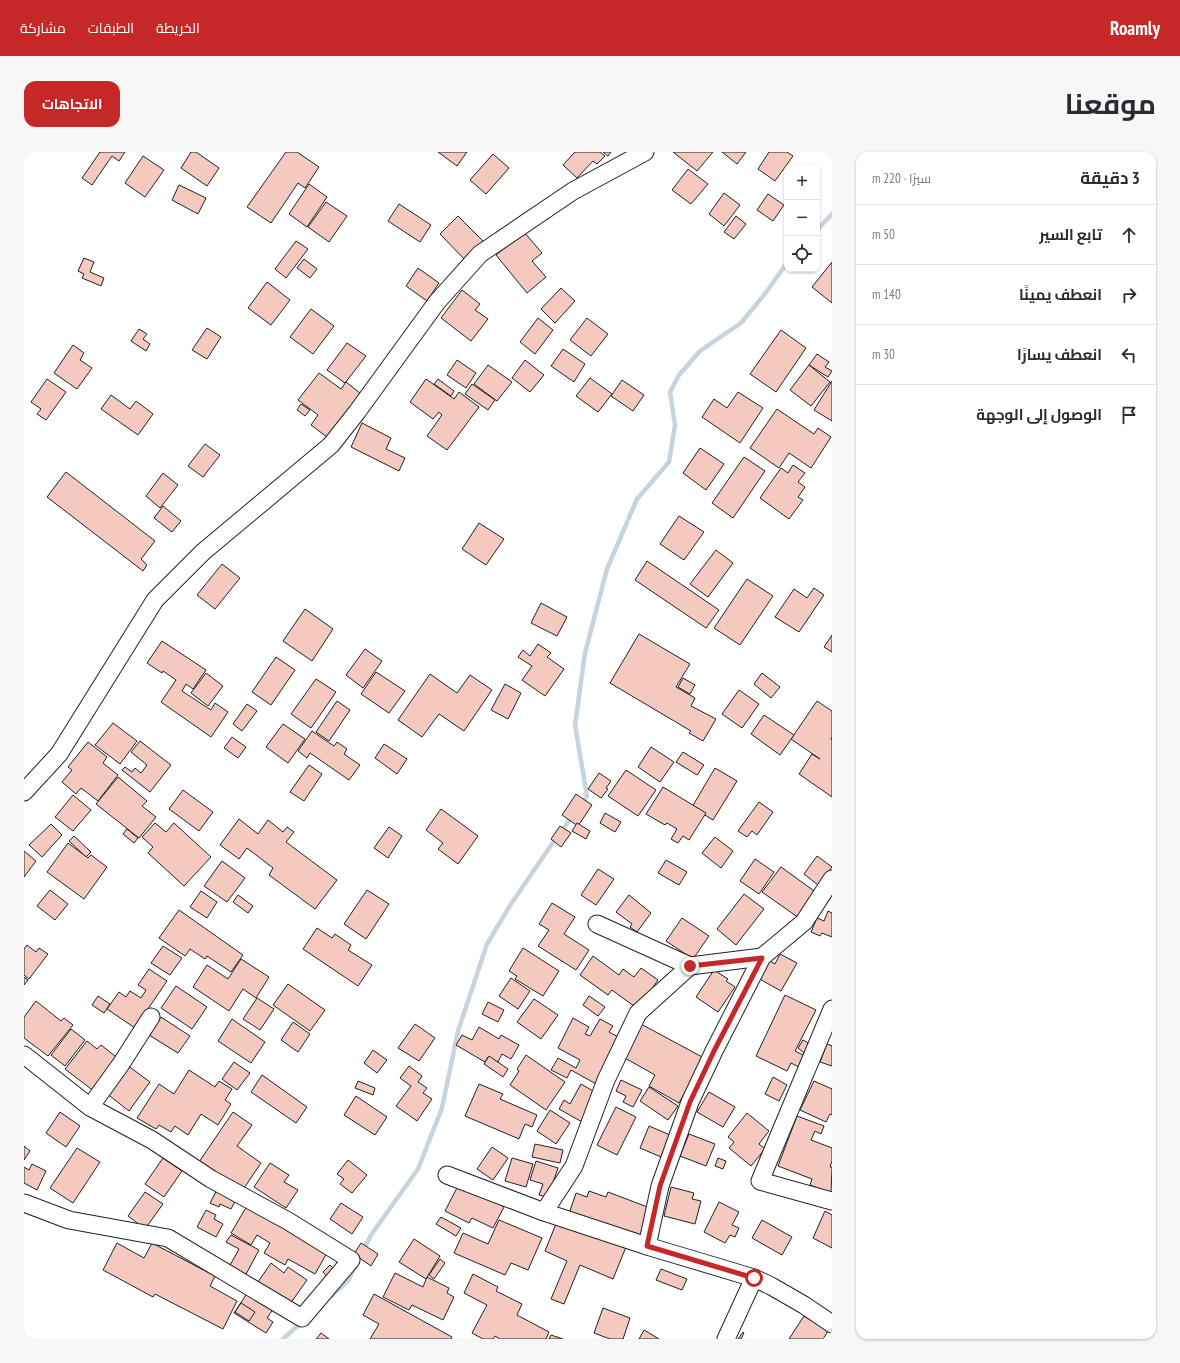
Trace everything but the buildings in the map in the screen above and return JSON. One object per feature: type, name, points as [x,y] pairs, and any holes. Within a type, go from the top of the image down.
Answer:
[{"type":"street","points":[[24,792],[59,754],[154,600],[203,552],[331,445],[357,412],[437,302],[480,254],[573,191],[645,152]]},
{"type":"street","points":[[647,1246],[660,1186],[690,1102],[714,1051],[762,958],[804,922],[832,879]]},
{"type":"street","points":[[597,924],[690,966],[762,958]]},
{"type":"street","points":[[544,1212],[574,1166],[606,1080],[638,1013],[690,966]]},
{"type":"street","points":[[832,1009],[760,1181],[832,1201]]},
{"type":"street","points":[[90,1107],[121,1064],[151,1017]]},
{"type":"street","points":[[24,1054],[90,1107],[152,1140],[210,1179],[288,1221],[351,1260],[302,1318],[168,1238],[69,1220],[24,1203]]},
{"type":"street","points":[[447,1175],[544,1212],[647,1246],[754,1278],[804,1305],[832,1324]]},
{"type":"street","points":[[726,1339],[754,1278]]},
{"type":"waterway","points":[[820,227],[832,214]]},
{"type":"waterway","points":[[581,804],[587,796],[575,725],[585,653],[607,569],[637,499],[669,462],[675,425],[670,392],[679,375],[700,351],[741,323],[784,267]]},
{"type":"waterway","points":[[561,832],[573,815]]},
{"type":"waterway","points":[[331,1296],[348,1281],[371,1235],[418,1169],[442,1108],[458,1031],[487,944],[511,904],[556,838]]},
{"type":"waterway","points":[[283,1339],[303,1321]]},
{"type":"route","points":[[690,966],[762,958],[714,1051],[690,1102],[660,1186],[647,1246],[754,1278]]}]
